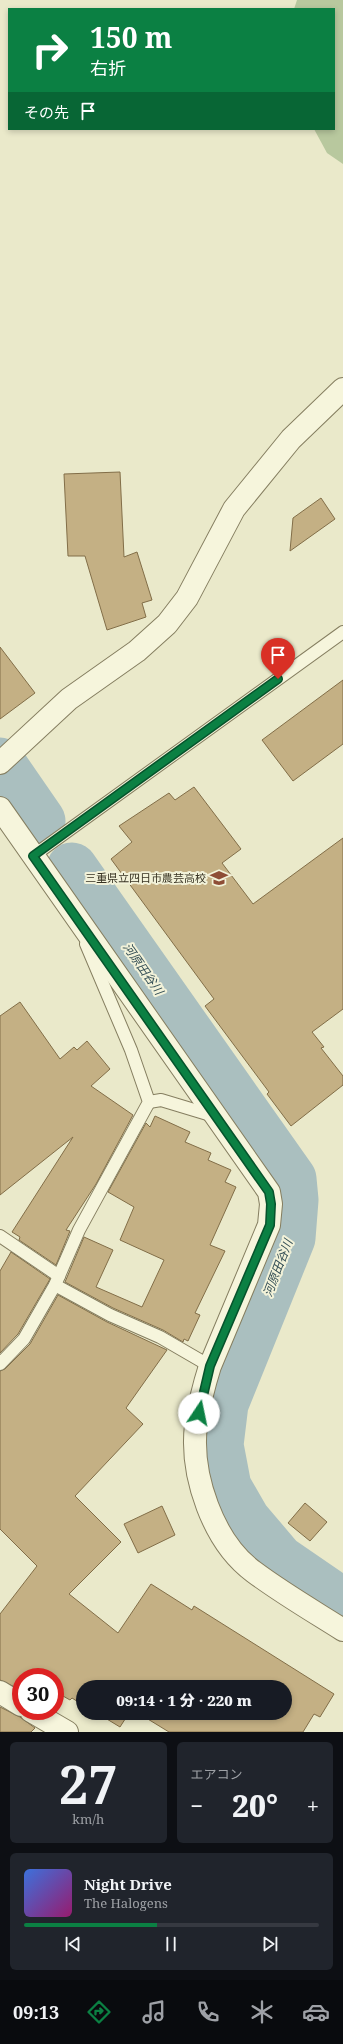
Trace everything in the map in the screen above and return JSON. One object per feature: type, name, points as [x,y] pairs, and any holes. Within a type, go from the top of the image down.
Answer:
[{"type":"street","points":[[5,759],[68,699],[136,651],[167,624],[187,598],[234,508],[291,439],[343,390]]},
{"type":"street","points":[[0,808],[269,1192],[271,1204],[270,1225],[210,1366],[196,1426],[196,1457],[201,1487],[223,1540],[253,1572],[343,1630]]},
{"type":"street","points":[[0,1692],[12,1699]]},
{"type":"street","points":[[46,1720],[67,1732]]},
{"type":"lane","points":[[33,856],[343,632]]},
{"type":"lane","points":[[0,1364],[24,1339],[57,1280],[79,1230],[149,1102],[131,1050],[71,909]]},
{"type":"lane","points":[[149,1102],[161,1100],[215,1117]]},
{"type":"lane","points":[[0,1236],[57,1280],[110,1315],[160,1337],[210,1366]]},
{"type":"green space","points":[[297,0],[343,0],[343,164],[327,153],[315,130],[335,130],[335,8],[294,8]]},
{"type":"building","points":[[120,472],[124,557],[137,552],[152,600],[142,603],[146,617],[107,630],[85,556],[68,556],[64,474]]},
{"type":"building","points":[[321,498],[335,519],[290,551],[293,518]]},
{"type":"building","points":[[0,647],[35,693],[0,719]]},
{"type":"building","points":[[343,680],[343,744],[293,781],[262,740]]},
{"type":"building","points":[[194,787],[241,849],[222,863],[253,904],[343,838],[343,1009],[312,1032],[324,1047],[321,1048],[343,1076],[343,1085],[291,1126],[267,1094],[269,1092],[205,1006],[214,999],[111,859],[132,842],[119,826],[169,793],[175,800]]},
{"type":"building","points":[[20,1002],[60,1059],[74,1047],[77,1050],[87,1041],[110,1069],[91,1086],[133,1115],[96,1184],[66,1230],[70,1231],[56,1265],[19,1240],[20,1237],[12,1232],[73,1137],[0,1195],[0,1016]]},
{"type":"building","points":[[155,1116],[190,1132],[185,1142],[211,1153],[208,1160],[231,1170],[225,1182],[236,1187],[210,1245],[225,1251],[195,1313],[200,1315],[188,1341],[184,1339],[183,1342],[163,1330],[113,1308],[65,1282],[84,1237],[113,1250],[96,1287],[142,1307],[164,1260],[120,1240],[134,1207],[108,1192],[146,1123],[150,1127]]},
{"type":"building","points":[[11,1252],[50,1279],[18,1334],[0,1353],[0,1271]]},
{"type":"building","points":[[58,1295],[107,1322],[167,1350],[126,1408],[143,1424],[75,1496],[121,1542],[69,1594],[118,1633],[151,1584],[192,1610],[194,1606],[334,1694],[320,1717],[314,1714],[303,1732],[169,1732],[149,1720],[292,1720],[292,1680],[76,1680],[76,1701],[72,1698],[70,1700],[64,1697],[64,1668],[12,1668],[12,1686],[0,1680],[0,1614],[37,1566],[0,1529],[0,1371],[5,1369],[30,1344]]},
{"type":"building","points":[[305,1503],[327,1522],[310,1541],[288,1523]]},
{"type":"building","points":[[162,1506],[175,1535],[138,1553],[124,1524]]},
{"type":"building","points":[[0,1707],[12,1713],[12,1720],[24,1720],[35,1728],[31,1732],[0,1732]]},
{"type":"building","points":[[108,1720],[124,1720],[120,1727]]},
{"type":"waterway","name":"河原田谷川","points":[[0,763],[40,821]]},
{"type":"waterway","name":"河原田谷川","points":[[72,868],[291,1179],[293,1200],[290,1238],[223,1404],[218,1445],[226,1487],[245,1520],[279,1560],[343,1604]]},
{"type":"place","name":"三重県立四日市農芸高校","points":[[219,878]]},
{"type":"route","points":[[199,1413],[210,1366],[270,1225],[271,1204],[269,1192],[33,856],[278,679]]}]
